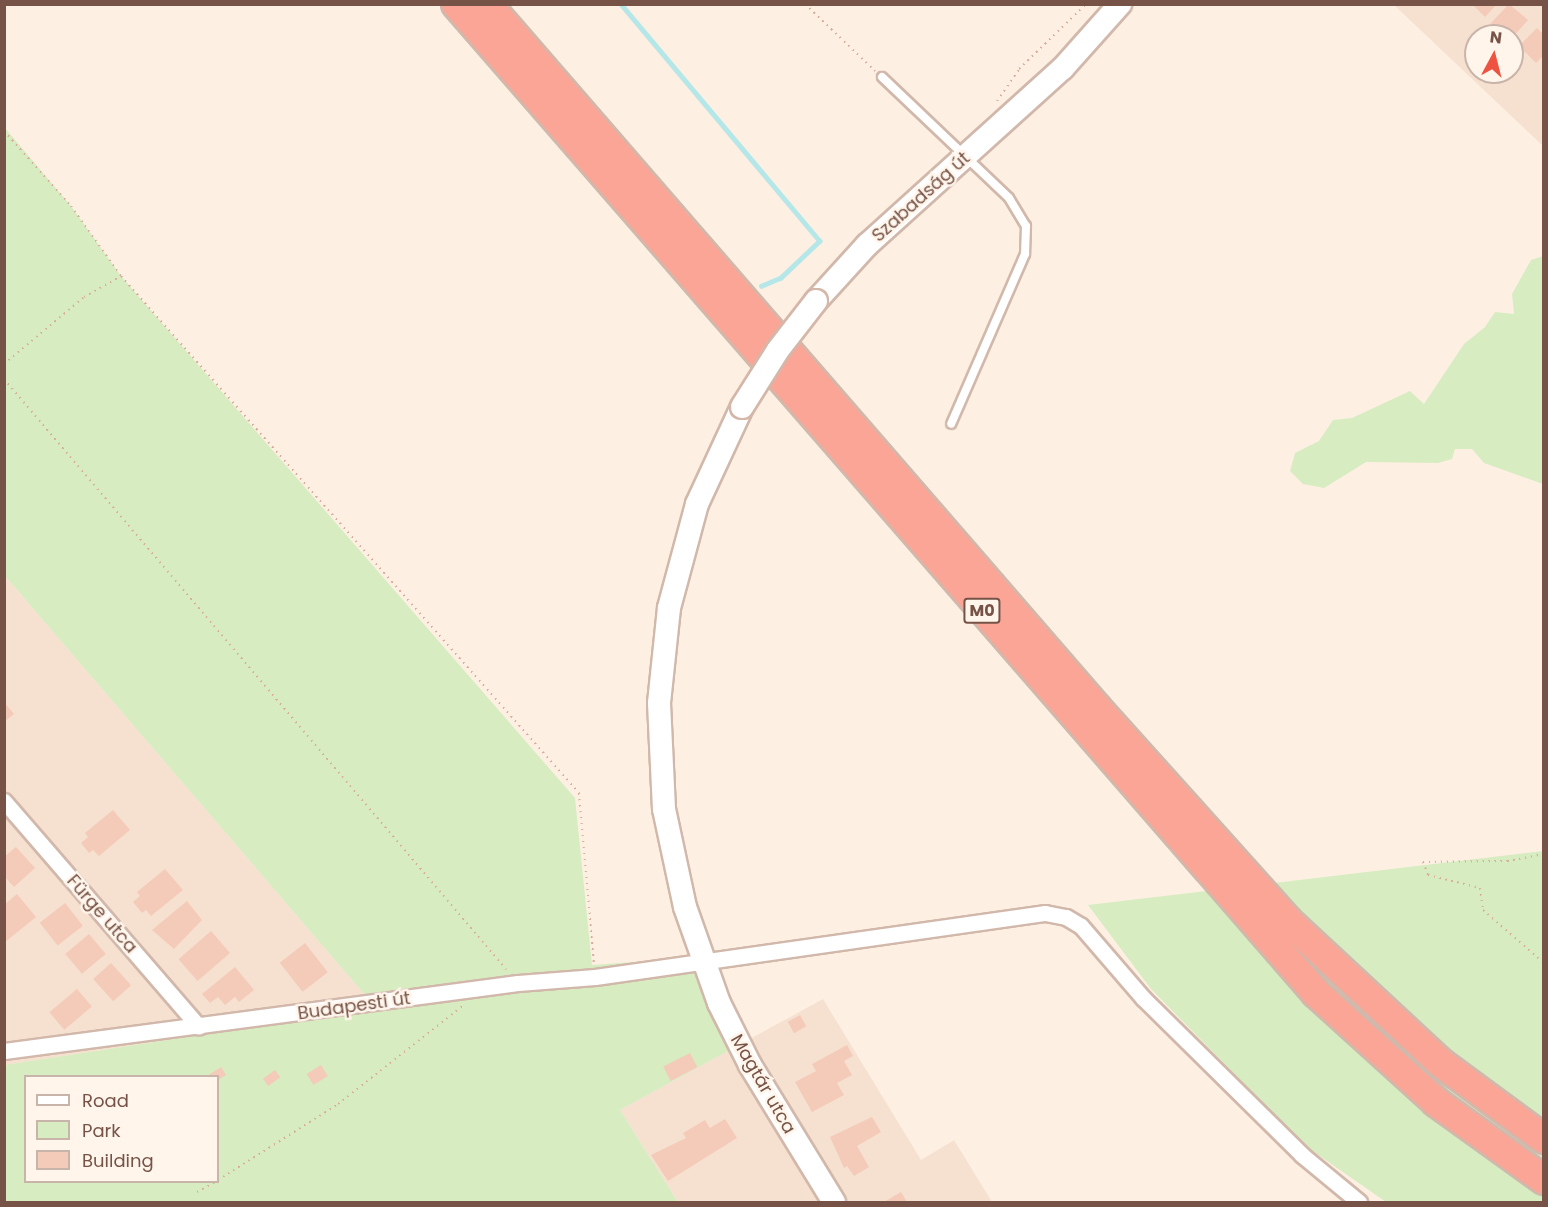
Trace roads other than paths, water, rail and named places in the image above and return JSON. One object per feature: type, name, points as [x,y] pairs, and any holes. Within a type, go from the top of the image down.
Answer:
[{"type":"highway","name":"M0","points":[[456,4],[1316,993],[1436,1102],[1544,1180]]},
{"type":"highway","name":"M0","points":[[487,4],[1112,725],[1288,921],[1441,1063],[1544,1139]]},
{"type":"street","name":"Szabadság út","points":[[742,407],[778,350],[816,301],[867,245],[1063,68],[1120,4]]},
{"type":"street","name":"Magtár utca","points":[[742,407],[707,478],[685,539],[669,608],[660,679],[659,741],[666,819],[680,888],[703,961],[739,1045],[834,1203]]},
{"type":"street","name":"Fürge utca","points":[[4,801],[199,1027]]},
{"type":"street","name":"Budapesti út","points":[[4,1051],[199,1027],[485,987],[595,977],[1015,915],[1045,913],[1066,917],[1092,936],[1143,998],[1261,1115],[1359,1203]]},
{"type":"lane","points":[[882,77],[1014,205],[1026,226],[1028,239],[1025,254],[951,424]]},
{"type":"waterway","points":[[621,4],[820,241],[781,278],[762,286]]}]
